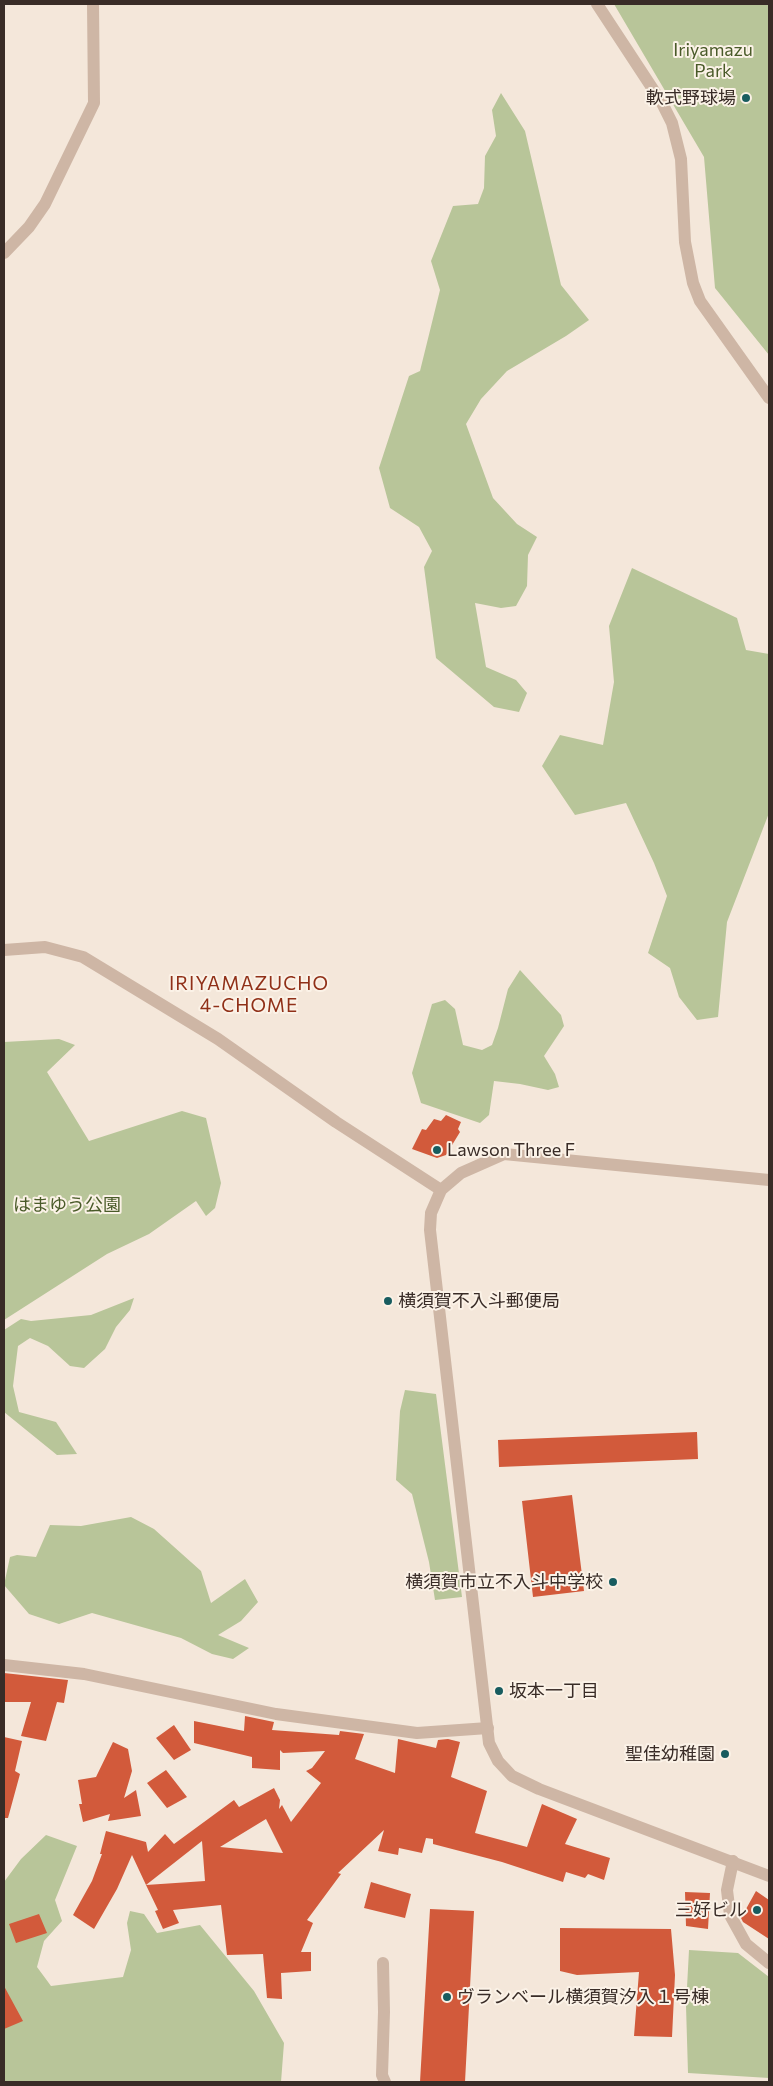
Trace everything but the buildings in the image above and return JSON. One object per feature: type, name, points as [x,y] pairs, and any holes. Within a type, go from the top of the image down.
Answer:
[{"type":"street","points":[[4,253],[29,227],[45,204],[94,103],[93,4]]},
{"type":"street","points":[[597,4],[662,102],[672,123],[681,159],[687,250],[693,283],[700,301],[769,398]]},
{"type":"street","points":[[4,950],[45,947],[83,957],[96,964],[218,1039],[336,1122],[441,1190]]},
{"type":"street","points":[[769,1180],[504,1154],[460,1173],[441,1190],[431,1213],[430,1230],[489,1743],[498,1761],[512,1776],[539,1789],[769,1876]]},
{"type":"street","points":[[4,1665],[84,1674],[276,1714],[417,1733],[488,1728]]},
{"type":"street","points":[[733,1861],[727,1890],[730,1915],[746,1944],[769,1963]]},
{"type":"street","points":[[383,1963],[382,2075],[385,2082]]},
{"type":"green space","name":"Iriyamazu Park","points":[[614,4],[769,4],[769,355],[715,288],[704,157]]},
{"type":"green space","points":[[501,93],[525,131],[561,285],[589,320],[507,371],[481,399],[466,424],[493,498],[517,524],[537,537],[528,555],[527,586],[516,606],[501,608],[475,603],[486,667],[516,680],[527,693],[519,712],[494,707],[436,658],[424,567],[432,551],[419,527],[390,508],[379,468],[409,376],[420,371],[440,290],[431,261],[453,206],[478,204],[484,188],[485,156],[496,136],[492,110]]},
{"type":"green space","points":[[632,568],[737,618],[746,650],[769,654],[769,813],[727,922],[718,1017],[697,1020],[679,997],[670,968],[648,953],[667,896],[626,803],[575,815],[542,766],[560,735],[603,745],[614,682],[609,626]]},
{"type":"green space","points":[[520,970],[561,1015],[564,1026],[544,1056],[555,1074],[559,1087],[548,1090],[494,1081],[489,1115],[480,1123],[421,1103],[412,1073],[432,1004],[445,1000],[455,1009],[463,1045],[482,1050],[492,1045],[508,989]]},
{"type":"green space","name":"はまゆう公園","points":[[59,1039],[75,1045],[47,1072],[89,1141],[182,1111],[206,1118],[221,1183],[215,1208],[206,1216],[196,1201],[149,1234],[107,1254],[4,1320],[4,1042]]},
{"type":"green space","points":[[134,1298],[130,1310],[116,1327],[105,1349],[84,1368],[70,1366],[48,1346],[30,1338],[18,1346],[13,1386],[19,1412],[56,1422],[77,1454],[57,1455],[4,1412],[4,1330],[21,1319],[31,1321],[91,1315]]},
{"type":"green space","points":[[405,1390],[436,1394],[462,1597],[435,1600],[429,1562],[412,1494],[396,1480],[400,1411]]},
{"type":"green space","points":[[131,1517],[154,1529],[201,1571],[211,1603],[245,1579],[258,1602],[241,1621],[218,1635],[249,1648],[233,1659],[212,1654],[181,1638],[92,1613],[59,1624],[29,1614],[4,1585],[10,1557],[17,1555],[36,1557],[50,1525],[81,1526]]},
{"type":"green space","points":[[46,1835],[77,1846],[55,1900],[62,1921],[44,1941],[37,1967],[51,1986],[123,1977],[131,1950],[127,1923],[130,1911],[144,1914],[157,1933],[200,1925],[254,1991],[284,2043],[281,2082],[4,2082],[4,1882],[21,1859]]},
{"type":"green space","points":[[689,1950],[738,1953],[769,1977],[769,2078],[688,2073],[686,2006]]},
{"type":"place","name":"軟式野球場","points":[[746,98]]},
{"type":"place","name":"Lawson Three F","points":[[437,1150]]},
{"type":"place","name":"横須賀不入斗郵便局","points":[[388,1301]]},
{"type":"place","name":"横須賀市立不入斗中学校","points":[[613,1582]]},
{"type":"place","name":"坂本一丁目","points":[[499,1691]]},
{"type":"place","name":"聖佳幼稚園","points":[[725,1754]]},
{"type":"place","name":"三好ビル","points":[[757,1910]]},
{"type":"place","name":"ヴランベール横須賀汐入１号棟","points":[[447,1997]]},
{"type":"district","name":"IRIYAMAZUCHO 4-CHOME","points":[[249,995]]}]
